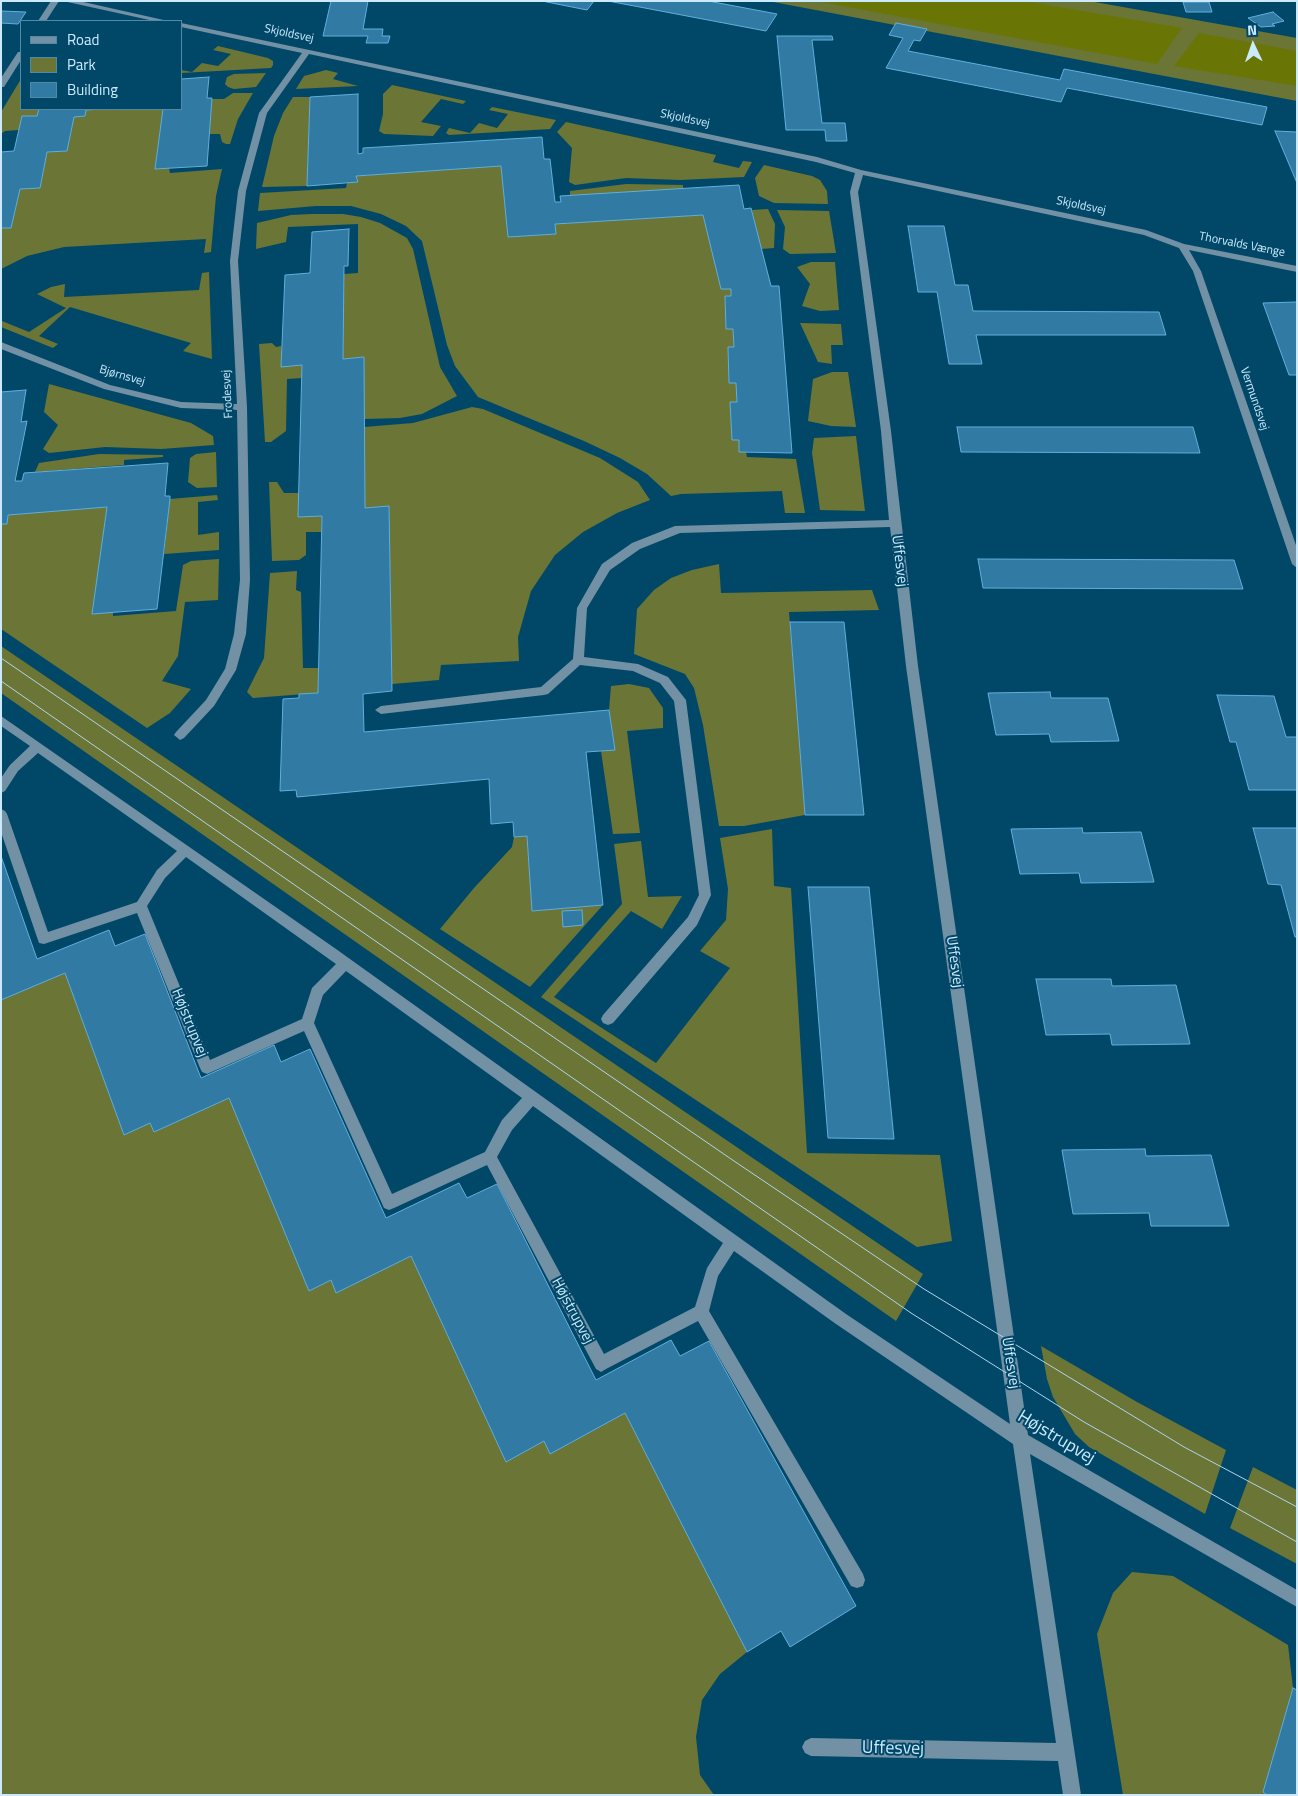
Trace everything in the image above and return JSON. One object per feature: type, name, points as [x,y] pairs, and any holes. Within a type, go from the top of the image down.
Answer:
[{"type":"street","points":[[43,20],[55,1]]},
{"type":"street","points":[[66,1],[159,20]]},
{"type":"street","name":"Skjoldsvej","points":[[182,25],[307,50],[817,160],[860,172],[1146,233],[1182,246]]},
{"type":"street","name":"Frodesvej","points":[[180,734],[210,703],[230,670],[240,634],[245,580],[242,407],[234,262],[242,191],[263,113],[307,50]]},
{"type":"street","points":[[1,85],[20,56]]},
{"type":"street","name":"Uffesvej","points":[[860,172],[854,192],[886,431],[912,666],[1001,1305],[1072,1795]]},
{"type":"street","name":"Thorvalds Vænge","points":[[1182,246],[1297,268]]},
{"type":"street","name":"Vermundsvej","points":[[1182,246],[1197,271],[1297,564]]},
{"type":"street","name":"Bjørnsvej","points":[[1,345],[107,387],[181,405],[242,407]]},
{"type":"street","points":[[381,710],[544,692],[578,661],[582,608],[606,567],[636,546],[679,529],[895,523]]},
{"type":"street","points":[[578,661],[634,668],[664,680],[680,700],[705,895],[693,921],[608,1019]]},
{"type":"street","name":"Højstrupvej","points":[[1,720],[841,1319],[1021,1440],[1297,1599]]},
{"type":"street","points":[[1,788],[14,768],[38,746]]},
{"type":"street","points":[[1,814],[44,940],[141,906],[161,874],[185,851]]},
{"type":"street","name":"Højstrupvej","points":[[141,906],[207,1068],[307,1023]]},
{"type":"street","points":[[345,964],[318,992],[307,1023],[389,1203],[490,1157],[507,1125],[532,1097]]},
{"type":"street","name":"Højstrupvej","points":[[490,1157],[601,1364],[701,1312]]},
{"type":"street","points":[[732,1241],[712,1273],[701,1312],[857,1580]]},
{"type":"street","name":"Uffesvej","points":[[811,1747],[1066,1752]]},
{"type":"green space","points":[[768,1],[1089,1],[1297,38],[1297,101]]},
{"type":"green space","points":[[815,1],[1024,1],[1182,28],[1157,64]]},
{"type":"green space","points":[[1199,33],[1297,51],[1297,86],[1174,66]]},
{"type":"green space","points":[[218,46],[268,58],[273,61],[273,65],[271,68],[182,73],[182,70],[192,72],[202,63],[218,66],[231,54],[213,50]]},
{"type":"green space","points":[[326,70],[338,73],[333,79],[358,86],[296,89],[304,76]]},
{"type":"green space","points":[[266,73],[256,87],[234,89],[225,84],[227,77],[234,74]]},
{"type":"green space","points":[[20,81],[20,110],[39,110],[37,116],[22,116],[19,130],[5,131],[1,134],[1,112]]},
{"type":"green space","points":[[392,85],[466,101],[463,104],[441,99],[421,122],[441,126],[433,136],[384,134],[379,131],[383,114],[383,94]]},
{"type":"green space","points":[[233,93],[253,93],[238,119],[230,144],[226,144],[222,142],[220,134],[209,134],[212,99],[224,99]]},
{"type":"green space","points":[[293,97],[310,97],[307,186],[262,187],[274,136],[283,113]]},
{"type":"green space","points":[[492,107],[556,120],[550,129],[449,135],[446,133],[449,128],[470,133],[479,123],[497,128],[508,114],[489,110]]},
{"type":"green space","points":[[86,110],[163,110],[155,169],[169,168],[170,173],[222,169],[216,196],[211,252],[204,253],[206,239],[64,247],[27,256],[1,269],[1,228],[11,227],[20,189],[40,188],[47,152],[67,151],[74,117],[85,116]]},
{"type":"green space","points":[[566,122],[716,155],[713,162],[739,168],[743,161],[752,162],[744,177],[680,180],[626,178],[575,185],[569,182],[572,148],[557,132]]},
{"type":"green space","points":[[764,165],[812,176],[820,180],[827,191],[828,204],[774,203],[759,196],[755,178]]},
{"type":"green space","points":[[501,166],[508,237],[556,234],[555,224],[703,215],[721,289],[731,289],[731,296],[725,297],[726,329],[733,329],[734,347],[728,348],[729,382],[736,383],[737,402],[730,402],[732,439],[739,440],[739,452],[746,452],[747,457],[796,459],[805,513],[785,513],[782,491],[681,494],[671,496],[647,474],[620,458],[478,397],[455,366],[447,345],[422,241],[406,226],[381,214],[351,206],[316,206],[258,211],[260,193],[346,188],[347,183],[358,182],[356,176]]},
{"type":"green space","points":[[626,184],[683,185],[683,189],[570,196],[570,191]]},
{"type":"green space","points":[[768,209],[775,224],[774,248],[761,249],[752,210]]},
{"type":"green space","points":[[777,210],[829,211],[836,253],[790,254],[783,249],[785,227]]},
{"type":"green space","points":[[343,214],[361,217],[380,223],[407,238],[413,249],[440,367],[457,396],[422,414],[400,418],[364,419],[364,357],[343,359],[344,274],[358,273],[358,224],[288,227],[286,242],[256,249],[257,223],[291,215]]},
{"type":"green space","points":[[811,262],[835,262],[839,310],[820,311],[802,306],[810,284],[797,267]]},
{"type":"green space","points":[[209,272],[212,359],[183,351],[191,343],[70,307],[39,336],[58,344],[53,348],[1,327],[2,321],[29,332],[66,308],[37,294],[51,287],[65,284],[64,297],[199,290],[202,273]]},
{"type":"green space","points":[[800,323],[841,324],[843,345],[831,345],[832,364],[818,362]]},
{"type":"green space","points":[[272,343],[276,347],[281,346],[281,366],[302,365],[302,378],[287,379],[286,431],[271,442],[265,442],[259,344]]},
{"type":"green space","points":[[832,372],[848,372],[856,427],[831,426],[808,421],[813,379]]},
{"type":"green space","points":[[49,384],[191,423],[213,436],[214,445],[161,449],[105,447],[49,453],[43,449],[58,425],[44,412]]},
{"type":"green space","points":[[472,407],[483,409],[600,458],[638,482],[650,500],[617,513],[583,532],[555,555],[531,591],[518,637],[519,661],[441,665],[439,680],[392,684],[389,506],[365,508],[364,427],[413,423]]},
{"type":"green space","points":[[856,436],[865,511],[820,510],[812,453],[814,438]]},
{"type":"green space","points":[[216,452],[217,487],[197,488],[188,482],[190,458],[196,454]]},
{"type":"green space","points":[[99,454],[163,455],[163,457],[124,460],[124,465],[35,472],[39,463]]},
{"type":"green space","points":[[269,482],[277,482],[284,493],[298,493],[298,517],[322,516],[321,532],[306,532],[306,555],[299,560],[272,561]]},
{"type":"green space","points":[[217,495],[218,500],[198,502],[198,535],[219,532],[219,550],[164,554],[170,499]]},
{"type":"green space","points":[[107,507],[92,614],[113,612],[113,616],[176,611],[183,565],[191,561],[219,559],[218,600],[185,602],[178,656],[162,681],[191,689],[170,713],[147,728],[1,629],[1,524],[7,524],[8,515]]},
{"type":"green space","points":[[719,564],[721,593],[872,590],[879,610],[789,612],[805,815],[744,826],[719,826],[703,725],[694,688],[685,674],[634,654],[637,609],[654,590],[671,578],[692,570]]},
{"type":"green space","points":[[297,571],[296,590],[301,592],[303,668],[318,668],[318,693],[253,698],[247,692],[264,658],[270,573]]},
{"type":"green space","points":[[1,646],[923,1274],[896,1321],[1,693]]},
{"type":"green space","points":[[629,684],[649,688],[663,708],[663,728],[627,731],[640,833],[613,834],[601,751],[615,749],[609,710],[611,686]]},
{"type":"green space","points":[[772,829],[774,886],[791,888],[807,1153],[940,1155],[952,1241],[917,1247],[541,997],[622,904],[614,844],[641,841],[648,897],[682,896],[662,929],[631,911],[554,997],[656,1063],[730,968],[700,951],[726,920],[728,889],[720,838]]},
{"type":"green space","points":[[527,836],[532,911],[603,905],[530,987],[440,929],[474,888],[512,847],[514,837]]},
{"type":"green space","points":[[65,973],[124,1135],[150,1123],[154,1132],[229,1098],[309,1291],[331,1280],[336,1293],[411,1256],[506,1462],[544,1441],[550,1454],[625,1413],[747,1652],[720,1674],[702,1700],[696,1737],[700,1775],[714,1795],[1,1795],[1,1000]]},
{"type":"green space","points":[[1041,1346],[1137,1402],[1226,1450],[1205,1514],[1089,1447],[1075,1434],[1053,1397],[1047,1379]]},
{"type":"green space","points":[[1253,1467],[1297,1490],[1297,1564],[1230,1528]]},
{"type":"green space","points":[[1132,1572],[1173,1576],[1288,1645],[1293,1688],[1263,1792],[1267,1795],[1123,1795],[1097,1634],[1113,1593]]},
{"type":"building","points":[[331,1],[368,1],[363,29],[383,29],[382,36],[390,36],[388,43],[366,43],[368,36],[323,36]]},
{"type":"building","points":[[542,1],[594,1],[587,10]]},
{"type":"building","points":[[608,1],[708,1],[777,14],[766,31]]},
{"type":"building","points":[[1183,2],[1209,2],[1212,12],[1186,12]]},
{"type":"building","points":[[1,11],[26,12],[18,24],[1,23]]},
{"type":"building","points":[[1273,12],[1284,21],[1272,24],[1275,26],[1261,27],[1248,18]]},
{"type":"building","points":[[896,23],[927,29],[920,41],[914,40],[908,51],[1060,80],[1064,69],[1267,107],[1262,125],[1067,88],[1061,102],[886,68],[903,38],[889,35]]},
{"type":"building","points":[[777,36],[832,36],[833,40],[812,40],[822,123],[845,123],[847,141],[826,141],[825,130],[786,130]]},
{"type":"building","points":[[209,77],[207,98],[212,98],[207,166],[155,169],[163,110],[182,110],[182,79]]},
{"type":"building","points":[[358,94],[358,154],[363,153],[363,148],[542,137],[544,159],[550,159],[555,202],[561,202],[560,196],[739,185],[744,209],[751,208],[771,286],[779,286],[792,453],[739,452],[739,440],[732,440],[730,402],[737,402],[736,383],[729,383],[728,347],[734,347],[733,329],[726,329],[725,296],[731,296],[731,289],[721,289],[703,215],[555,224],[556,234],[508,237],[501,166],[356,176],[358,182],[307,186],[310,97]]},
{"type":"building","points":[[39,110],[86,110],[85,116],[74,117],[67,151],[47,152],[40,188],[20,189],[11,228],[1,228],[1,152],[14,151],[22,116],[37,116]]},
{"type":"building","points":[[1275,131],[1297,132],[1297,183]]},
{"type":"building","points":[[908,226],[944,226],[955,285],[968,285],[973,311],[1159,312],[1166,335],[976,335],[982,364],[949,364],[937,292],[918,292]]},
{"type":"building","points":[[349,229],[348,266],[344,266],[343,359],[364,357],[365,508],[389,506],[392,691],[363,694],[364,732],[609,710],[615,750],[586,752],[603,905],[532,911],[527,836],[514,837],[513,822],[491,824],[489,779],[297,797],[296,790],[280,791],[283,699],[299,698],[299,694],[318,693],[322,516],[298,517],[302,365],[281,367],[285,275],[310,273],[312,232]]},
{"type":"building","points":[[1297,302],[1297,375],[1289,375],[1263,303]]},
{"type":"building","points":[[26,390],[21,422],[27,421],[15,481],[22,481],[24,473],[168,463],[165,496],[170,496],[170,499],[157,609],[92,614],[107,507],[8,515],[7,524],[1,524],[1,392]]},
{"type":"building","points":[[957,427],[1193,427],[1200,453],[961,452]]},
{"type":"building","points":[[978,559],[1234,560],[1243,589],[983,588]]},
{"type":"building","points":[[790,622],[844,622],[864,815],[805,815]]},
{"type":"building","points":[[1050,692],[1051,698],[1108,698],[1119,741],[1051,742],[1049,734],[996,735],[988,693]]},
{"type":"building","points":[[1217,695],[1274,696],[1286,737],[1297,737],[1297,790],[1249,790],[1236,742],[1230,742]]},
{"type":"building","points":[[1082,828],[1083,833],[1141,832],[1154,882],[1081,883],[1079,873],[1020,874],[1011,829]]},
{"type":"building","points":[[1253,828],[1297,828],[1297,937],[1295,937],[1281,885],[1268,884]]},
{"type":"building","points":[[1,856],[37,959],[109,930],[115,946],[145,934],[201,1078],[274,1045],[281,1062],[310,1049],[386,1218],[459,1183],[467,1198],[497,1184],[596,1380],[671,1340],[680,1356],[709,1341],[856,1606],[790,1647],[781,1631],[747,1652],[625,1413],[550,1454],[544,1441],[506,1462],[411,1256],[336,1293],[331,1280],[309,1291],[229,1098],[154,1132],[150,1123],[124,1135],[65,973],[1,1000]]},
{"type":"building","points":[[808,887],[869,887],[894,1139],[828,1138]]},
{"type":"building","points":[[582,910],[583,925],[563,927],[562,911]]},
{"type":"building","points":[[1036,979],[1111,979],[1112,986],[1176,985],[1190,1044],[1112,1045],[1110,1034],[1046,1035]]},
{"type":"building","points":[[1145,1149],[1146,1156],[1211,1155],[1229,1226],[1151,1226],[1149,1213],[1073,1214],[1062,1150]]},
{"type":"building","points":[[1293,1688],[1297,1690],[1297,1795],[1267,1795],[1263,1792]]},
{"type":"tram line","points":[[1,658],[734,1161],[924,1289],[1184,1447],[1297,1507]]},
{"type":"tram line","points":[[1,681],[911,1313],[1084,1422],[1297,1542]]}]
